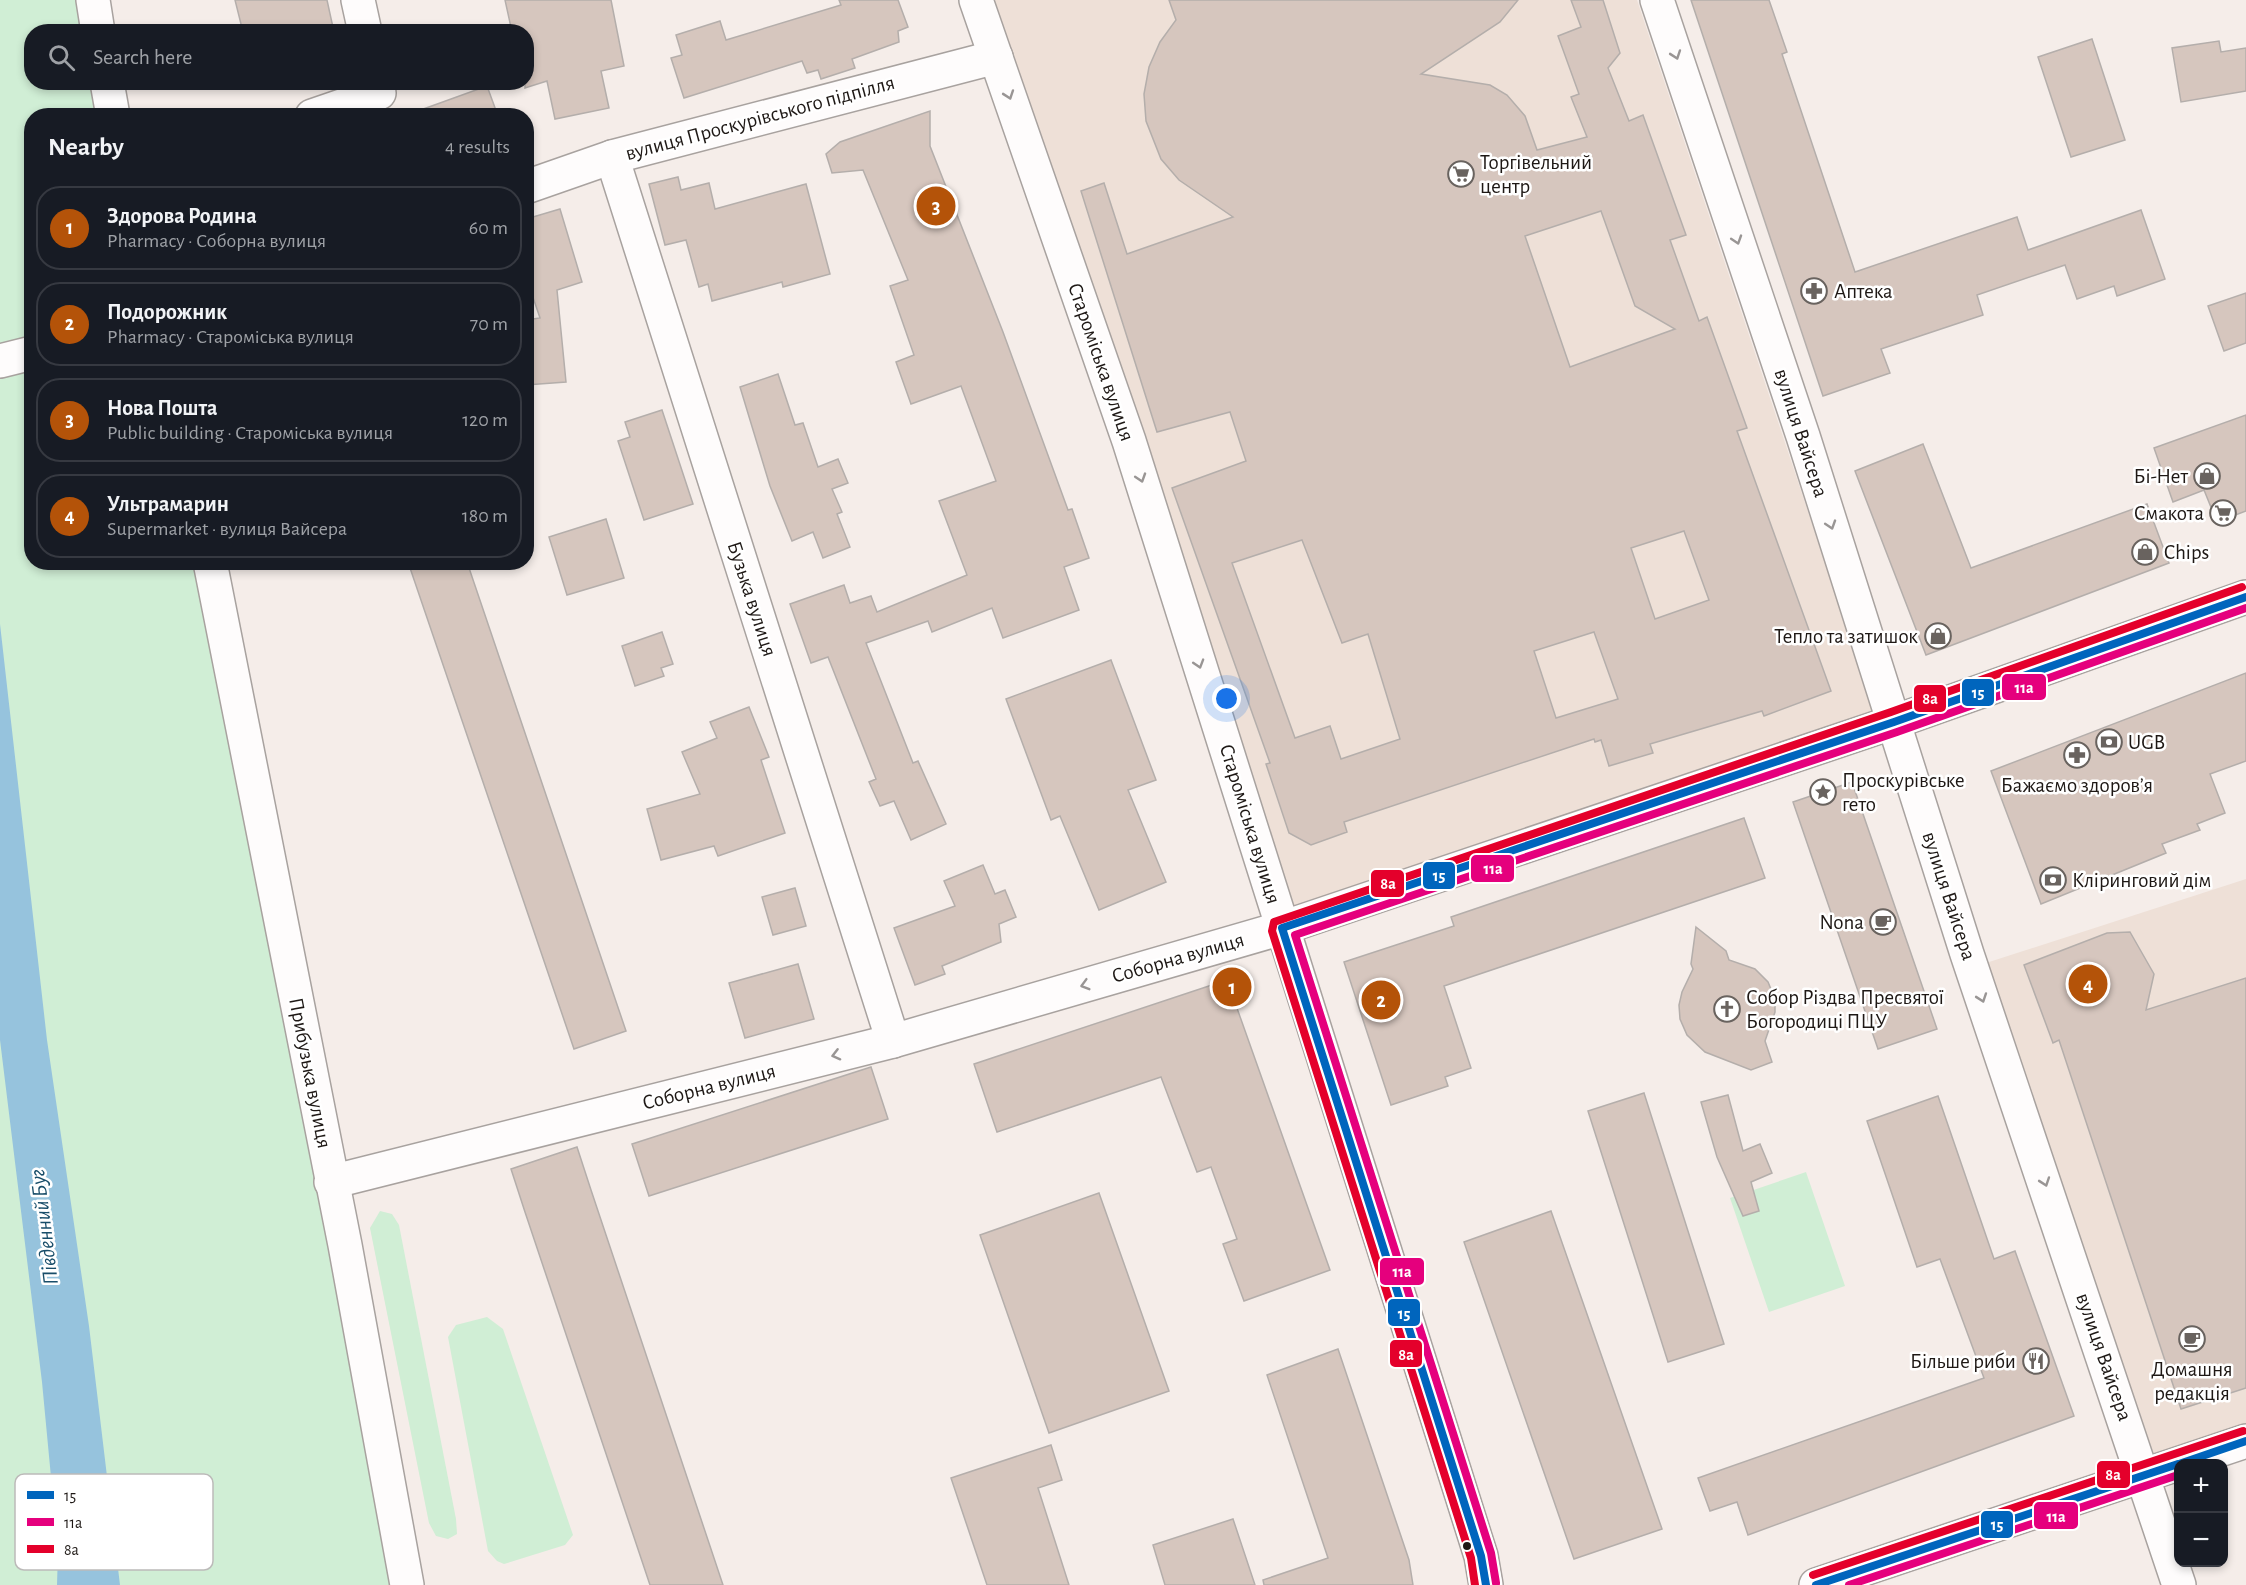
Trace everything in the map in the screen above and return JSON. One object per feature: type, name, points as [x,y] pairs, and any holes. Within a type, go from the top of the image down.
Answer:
[{"type":"street","points":[[93,0],[98,24]]},
{"type":"street","points":[[358,0],[363,24]]},
{"type":"street","name":"Староміська вулиця","points":[[976,0],[1129,441],[1481,1556],[1486,1585]]},
{"type":"street","name":"вулиця Вайсера","points":[[1657,0],[1803,436],[1967,954],[2180,1585]]},
{"type":"street","name":"вулиця Проскурівського підпілля","points":[[534,185],[612,157],[996,57]]},
{"type":"street","points":[[108,90],[112,108]]},
{"type":"street","points":[[335,108],[379,93],[378,90]]},
{"type":"street","name":"Бузька вулиця","points":[[612,157],[893,1041]]},
{"type":"street","name":"Прибузька вулиця","points":[[212,570],[407,1585]]},
{"type":"street","name":"Соборна вулиця","points":[[331,1182],[893,1041],[1282,928],[1893,722],[2246,597]]},
{"type":"street","points":[[1816,1585],[2246,1441]]},
{"type":"shaded area","points":[[989,0],[1637,0],[1875,712],[1292,909]]},
{"type":"shaded area","points":[[2246,879],[2246,1425],[2154,1455],[1986,963]]},
{"type":"green space","points":[[0,0],[78,0],[82,24],[24,24],[24,90],[92,90],[96,108],[24,108],[24,341],[0,347]]},
{"type":"green space","points":[[24,369],[24,570],[195,570],[394,1585],[0,1585],[0,374]]},
{"type":"green space","points":[[1806,1172],[1845,1286],[1769,1312],[1730,1198]]},
{"type":"green space","points":[[380,1211],[392,1214],[399,1225],[456,1519],[457,1534],[448,1539],[436,1536],[429,1523],[370,1228]]},
{"type":"green space","points":[[487,1317],[503,1329],[573,1535],[565,1545],[504,1564],[497,1561],[488,1551],[448,1337],[456,1325]]},
{"type":"water","name":"Південний Буг","points":[[0,624],[47,1040],[89,1326],[107,1474],[51,1474],[42,1382],[0,1040]]},
{"type":"water","points":[[57,1570],[118,1570],[120,1585],[57,1585]]},
{"type":"building","points":[[235,0],[327,0],[332,24],[241,24]]},
{"type":"building","points":[[505,0],[611,0],[624,66],[601,71],[609,108],[555,119],[547,81],[534,85],[534,24],[510,24]]},
{"type":"building","points":[[839,0],[898,0],[908,27],[898,31],[899,42],[852,59],[855,68],[821,79],[818,70],[807,73],[802,61],[684,98],[671,58],[682,55],[676,35],[720,21],[726,40],[841,5]]},
{"type":"building","points":[[1169,0],[1518,0],[1500,22],[1421,74],[1490,85],[1507,95],[1525,116],[1537,150],[1587,137],[1571,97],[1579,94],[1558,36],[1581,27],[1571,0],[1603,0],[1620,53],[1608,68],[1629,121],[1643,115],[1686,235],[1670,240],[1699,321],[1707,317],[1747,428],[1737,431],[1831,691],[1764,716],[1762,711],[1650,744],[1653,753],[1609,766],[1601,740],[1595,742],[1594,739],[1344,822],[1347,832],[1311,845],[1289,833],[1266,764],[1270,763],[1172,488],[1246,461],[1230,412],[1157,432],[1081,191],[1104,183],[1127,254],[1233,217],[1179,180],[1161,159],[1146,121],[1144,94],[1149,67],[1160,42],[1176,20]],"holes":[[[1601,211],[1635,306],[1675,329],[1570,367],[1525,236]],[[1684,531],[1709,600],[1655,619],[1631,548]],[[1302,540],[1342,643],[1368,634],[1400,739],[1341,759],[1330,726],[1295,738],[1232,563]],[[1594,632],[1618,699],[1556,718],[1534,651]]]},
{"type":"building","points":[[1691,0],[1769,0],[1787,52],[1782,54],[1855,272],[2017,217],[2028,250],[2141,210],[2165,279],[2117,296],[2114,286],[2077,299],[2065,265],[1977,295],[1983,315],[1881,349],[1890,373],[1823,396]]},
{"type":"building","points":[[2092,39],[2125,140],[2071,157],[2038,57]]},
{"type":"building","points":[[2219,41],[2221,52],[2246,48],[2246,91],[2181,102],[2172,48]]},
{"type":"building","points":[[476,90],[488,90],[495,108],[426,108]]},
{"type":"building","points":[[930,111],[930,146],[1003,332],[1068,510],[1072,509],[1089,558],[1064,567],[1079,610],[1003,638],[992,608],[932,632],[928,621],[866,643],[913,763],[918,761],[946,824],[911,840],[894,801],[880,806],[869,782],[876,779],[828,657],[811,663],[790,604],[844,585],[850,603],[871,596],[877,612],[967,575],[939,501],[996,481],[961,386],[911,404],[896,362],[914,355],[890,286],[908,280],[863,170],[832,173],[826,154],[840,142]]},
{"type":"building","points":[[678,177],[681,190],[709,183],[715,209],[806,184],[830,274],[783,287],[782,282],[712,301],[708,284],[699,287],[686,240],[665,245],[649,184]]},
{"type":"building","points":[[560,209],[582,282],[557,290],[566,382],[534,384],[534,319],[540,318],[534,300],[534,217]]},
{"type":"building","points":[[2246,293],[2246,343],[2224,351],[2208,306]]},
{"type":"building","points":[[778,374],[795,425],[803,423],[818,467],[838,459],[848,483],[832,489],[842,512],[837,514],[850,547],[823,558],[813,532],[792,541],[770,486],[740,387]]},
{"type":"building","points":[[662,410],[693,504],[644,520],[618,441],[630,437],[625,422]]},
{"type":"building","points":[[2246,415],[2246,511],[2217,522],[2204,490],[2173,502],[2154,448]]},
{"type":"building","points":[[1923,444],[1971,568],[2147,504],[2169,563],[1926,655],[1855,471]]},
{"type":"building","points":[[606,519],[624,578],[567,595],[549,537]]},
{"type":"building","points":[[411,570],[470,570],[626,1031],[574,1049]]},
{"type":"building","points":[[662,632],[673,664],[661,668],[664,676],[635,686],[622,646]]},
{"type":"building","points":[[1111,660],[1156,780],[1128,790],[1166,882],[1099,910],[1060,816],[1051,820],[1006,699]]},
{"type":"building","points":[[2246,673],[2246,761],[2210,774],[2225,813],[2197,824],[2200,830],[2162,844],[2166,853],[2041,904],[1991,771]]},
{"type":"building","points":[[749,707],[769,757],[761,760],[785,833],[718,856],[714,846],[661,860],[647,809],[700,794],[682,752],[717,738],[710,722]]},
{"type":"building","points":[[1852,782],[1937,1029],[1878,1049],[1793,802]]},
{"type":"building","points":[[1744,818],[1765,878],[1444,986],[1471,1068],[1445,1077],[1448,1086],[1391,1105],[1344,962],[1454,926],[1451,917]]},
{"type":"building","points":[[983,865],[995,894],[1005,890],[1016,917],[999,924],[1001,942],[942,966],[945,974],[915,985],[894,928],[955,906],[944,881]]},
{"type":"building","points":[[795,888],[806,926],[773,935],[762,897]]},
{"type":"building","name":"Собор Різдва Пресвятої Богородиці ПЦУ","points":[[1696,927],[1726,951],[1729,960],[1755,969],[1768,982],[1775,999],[1775,1012],[1765,1041],[1772,1062],[1751,1070],[1705,1052],[1687,1035],[1680,1019],[1679,1005],[1682,992],[1693,969],[1691,964]]},
{"type":"building","points":[[2130,932],[2154,974],[2146,1010],[2246,978],[2246,1388],[2181,1409],[2059,1040],[2053,1043],[2024,965],[2107,933]]},
{"type":"building","points":[[798,964],[814,1019],[745,1038],[729,983]]},
{"type":"building","points":[[1227,980],[1330,1270],[1244,1301],[1223,1244],[1237,1239],[1211,1167],[1197,1172],[1161,1077],[997,1132],[974,1064]]},
{"type":"building","points":[[871,1067],[888,1119],[649,1196],[632,1144]]},
{"type":"building","points":[[1644,1093],[1724,1344],[1668,1362],[1588,1111]]},
{"type":"building","points":[[1728,1095],[1743,1151],[1760,1144],[1772,1173],[1751,1182],[1759,1211],[1743,1216],[1717,1157],[1701,1102]]},
{"type":"building","points":[[1938,1096],[1994,1259],[2015,1251],[2074,1416],[1748,1535],[1737,1502],[1710,1511],[1698,1478],[1984,1378],[1940,1259],[1917,1267],[1867,1121]]},
{"type":"building","points":[[577,1147],[723,1585],[650,1585],[525,1212],[511,1169]]},
{"type":"building","points":[[1099,1193],[1169,1391],[1049,1433],[980,1235]]},
{"type":"building","points":[[1551,1211],[1662,1529],[1574,1559],[1464,1242]]},
{"type":"building","points":[[1338,1349],[1409,1560],[1413,1585],[1264,1585],[1263,1580],[1328,1558],[1267,1375]]},
{"type":"building","points":[[1051,1445],[1062,1480],[1038,1488],[1069,1585],[987,1585],[951,1478]]},
{"type":"building","points":[[1233,1519],[1255,1585],[1165,1585],[1153,1545]]},
{"type":"transit line","name":"8а","points":[[1475,1585],[1471,1558],[1272,931],[1274,922],[1891,712],[2242,587]]},
{"type":"transit line","name":"15","points":[[1486,1585],[1481,1556],[1282,928],[1894,722],[2246,597]]},
{"type":"transit line","name":"11а","points":[[1496,1583],[1491,1553],[1295,935],[1897,732],[2246,608]]},
{"type":"transit line","name":"8а","points":[[1813,1575],[2243,1431]]},
{"type":"transit line","name":"15","points":[[2194,1459],[2246,1441]]},
{"type":"transit line","name":"15","points":[[1816,1585],[2174,1465]]},
{"type":"transit line","name":"11а","points":[[1849,1585],[2174,1476]]},
{"type":"place","name":"Торгівельний центр","points":[[1461,174]]},
{"type":"place","name":"Нова Пошта","points":[[936,206]]},
{"type":"place","name":"Аптека","points":[[1814,291]]},
{"type":"place","name":"Бі-Нет","points":[[2207,476]]},
{"type":"place","name":"Смакота","points":[[2223,513]]},
{"type":"place","name":"Chips","points":[[2145,552]]},
{"type":"place","name":"Тепло та затишок","points":[[1938,636]]},
{"type":"place","name":"UGB","points":[[2109,742]]},
{"type":"place","name":"Бажаємо здоровʼя","points":[[2077,755]]},
{"type":"place","name":"Проскурівське гето","points":[[1823,792]]},
{"type":"place","name":"Кліринговий дім","points":[[2053,880]]},
{"type":"place","name":"Nona","points":[[1883,922]]},
{"type":"place","name":"Ультрамарин","points":[[2088,984]]},
{"type":"place","name":"Здорова Родина","points":[[1232,987]]},
{"type":"place","name":"Подорожник","points":[[1381,1000]]},
{"type":"place","name":"Собор Різдва Пресвятої Богородиці ПЦУ","points":[[1727,1009]]},
{"type":"place","name":"Домашня редакція","points":[[2192,1339]]},
{"type":"place","name":"Більше риби","points":[[2036,1361]]}]
